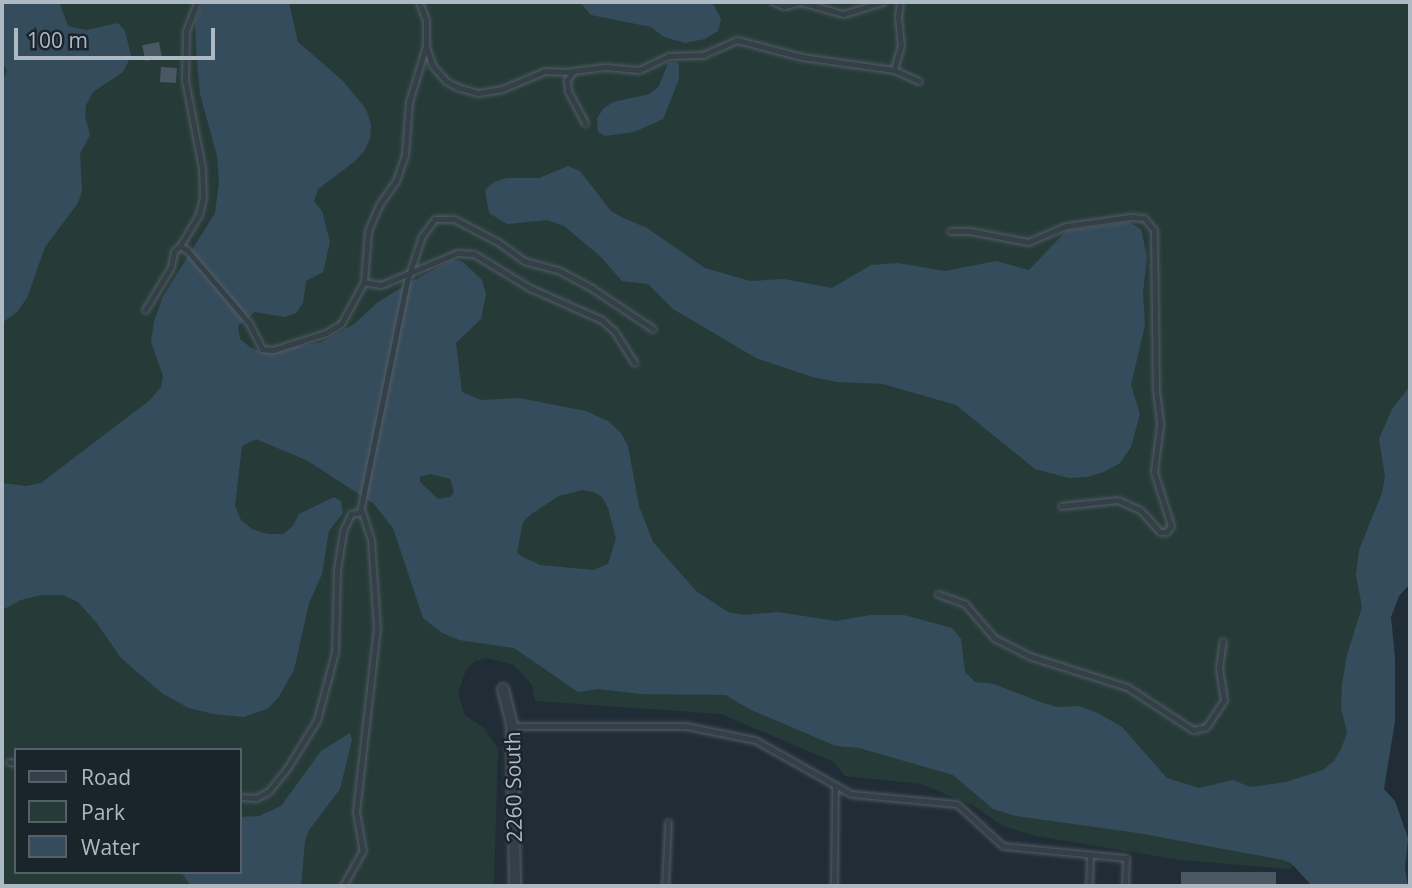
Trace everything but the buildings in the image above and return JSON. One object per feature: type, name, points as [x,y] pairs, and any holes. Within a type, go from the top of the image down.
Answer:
[{"type":"street","name":"2260 South","points":[[502,689],[512,726],[515,886]]},
{"type":"lane","points":[[145,310],[171,267],[174,251],[180,246],[199,214],[203,198],[202,168],[185,80],[186,31],[197,2]]},
{"type":"lane","points":[[419,2],[426,20],[426,47],[432,65],[446,80],[478,93],[502,89],[545,71],[572,72],[584,67],[639,70],[670,56],[703,55],[743,40],[802,57],[894,70],[919,82]]},
{"type":"lane","points":[[773,2],[784,6],[801,2],[843,14],[883,2]]},
{"type":"lane","points":[[894,70],[901,45],[898,17],[901,2]]},
{"type":"lane","points":[[180,246],[187,250],[249,323],[257,344],[265,350],[326,333],[347,317],[365,282],[368,231],[379,205],[396,181],[405,155],[409,103],[426,47]]},
{"type":"lane","points":[[419,65],[432,65]]},
{"type":"lane","points":[[572,72],[567,80],[568,91],[585,123]]},
{"type":"lane","points":[[360,512],[407,281],[429,223],[447,216],[498,242],[524,261],[558,270],[593,289],[653,329]]},
{"type":"lane","points":[[950,231],[971,231],[1028,242],[1066,226],[1130,217],[1144,218],[1154,230],[1156,390],[1160,425],[1154,472],[1171,526],[1166,532],[1160,532],[1140,510],[1118,500],[1062,506]]},
{"type":"lane","points":[[365,282],[381,285],[457,253],[474,254],[530,288],[602,320],[615,332],[634,363]]},
{"type":"lane","points":[[242,797],[256,798],[268,792],[286,770],[317,720],[338,629],[338,555],[348,520],[354,512],[360,512],[364,515],[371,540],[377,627],[356,812],[363,856],[343,886]]},
{"type":"lane","points":[[938,594],[965,604],[994,638],[1030,656],[1127,687],[1194,730],[1206,727],[1224,700],[1219,668],[1223,641]]},
{"type":"lane","points":[[512,726],[686,726],[755,740],[851,794],[957,804],[1003,846],[1126,858],[1125,886]]},
{"type":"lane","points":[[834,886],[835,786]]},
{"type":"lane","points":[[665,886],[668,821]]},
{"type":"lane","points":[[1089,886],[1090,855]]},
{"type":"green space","points":[[2,2],[1410,2],[1410,462],[1336,838],[1289,869],[1180,860],[1036,836],[1003,826],[974,806],[921,784],[845,776],[834,762],[721,714],[535,701],[532,685],[514,665],[487,658],[475,661],[466,670],[458,693],[465,715],[485,729],[498,749],[494,886],[2,886]]},
{"type":"water","points":[[2,2],[59,2],[68,26],[86,30],[118,23],[125,31],[131,56],[123,72],[93,92],[86,105],[85,116],[90,135],[80,154],[82,191],[78,203],[45,247],[27,298],[17,312],[2,323],[2,81],[7,71],[2,61]]},
{"type":"water","points":[[203,2],[289,2],[298,42],[342,80],[366,109],[371,124],[370,139],[364,151],[354,162],[318,189],[314,201],[322,211],[330,242],[323,272],[306,281],[303,303],[296,313],[285,317],[255,312],[238,326],[240,339],[250,347],[263,353],[322,342],[354,324],[378,302],[409,283],[452,260],[462,261],[482,280],[486,294],[481,319],[456,343],[462,392],[481,400],[519,398],[586,411],[608,421],[621,433],[628,446],[639,506],[653,542],[696,591],[728,612],[744,615],[778,612],[836,621],[870,615],[904,615],[952,628],[961,639],[965,672],[975,682],[994,684],[1057,707],[1078,706],[1098,713],[1122,727],[1167,778],[1199,788],[1233,780],[1250,787],[1286,782],[1323,770],[1334,761],[1342,747],[1347,732],[1341,708],[1342,684],[1347,655],[1362,607],[1356,575],[1359,550],[1382,493],[1385,476],[1379,439],[1392,409],[1410,386],[1410,584],[1399,596],[1391,617],[1395,658],[1395,721],[1384,789],[1395,801],[1408,838],[1405,868],[1408,886],[1312,886],[1291,863],[1283,860],[1138,833],[1016,816],[993,809],[953,775],[859,748],[836,746],[749,709],[726,695],[641,694],[598,689],[578,692],[514,648],[459,640],[442,633],[423,618],[393,528],[374,504],[308,461],[256,439],[242,446],[235,506],[241,520],[252,529],[268,534],[283,534],[293,526],[299,514],[334,497],[341,501],[343,513],[329,531],[322,574],[309,603],[294,670],[278,698],[267,709],[244,717],[213,714],[189,708],[163,694],[121,658],[78,602],[63,595],[42,595],[21,600],[2,610],[2,483],[26,486],[41,483],[150,400],[161,387],[163,376],[151,342],[154,321],[163,296],[215,213],[219,182],[217,156],[200,94],[195,22]],"holes":[[[430,474],[450,479],[454,492],[450,497],[438,499],[420,482],[420,477]],[[582,490],[602,497],[608,508],[616,538],[608,564],[593,570],[540,565],[521,556],[517,552],[523,522],[559,496]]]},
{"type":"water","points":[[580,2],[712,2],[721,19],[718,31],[705,39],[685,43],[664,37],[651,27],[591,15]]},
{"type":"water","points":[[668,63],[679,64],[679,79],[663,119],[634,132],[605,136],[598,132],[597,118],[604,108],[613,102],[650,94],[659,86]]},
{"type":"water","points":[[568,166],[580,171],[611,211],[647,228],[705,268],[750,281],[784,279],[832,288],[871,265],[898,263],[945,271],[996,261],[1029,270],[1066,231],[1129,222],[1141,229],[1147,257],[1143,293],[1145,325],[1131,385],[1140,414],[1131,447],[1120,463],[1087,477],[1069,478],[1035,469],[956,405],[883,384],[837,382],[812,377],[756,358],[673,309],[648,284],[622,281],[601,257],[564,226],[547,220],[507,224],[489,213],[485,190],[494,182],[507,178],[539,178]]},
{"type":"water","points":[[350,733],[352,740],[340,789],[309,830],[305,841],[301,886],[191,886],[182,874],[242,874],[242,817],[259,816],[281,806],[321,751]]}]
